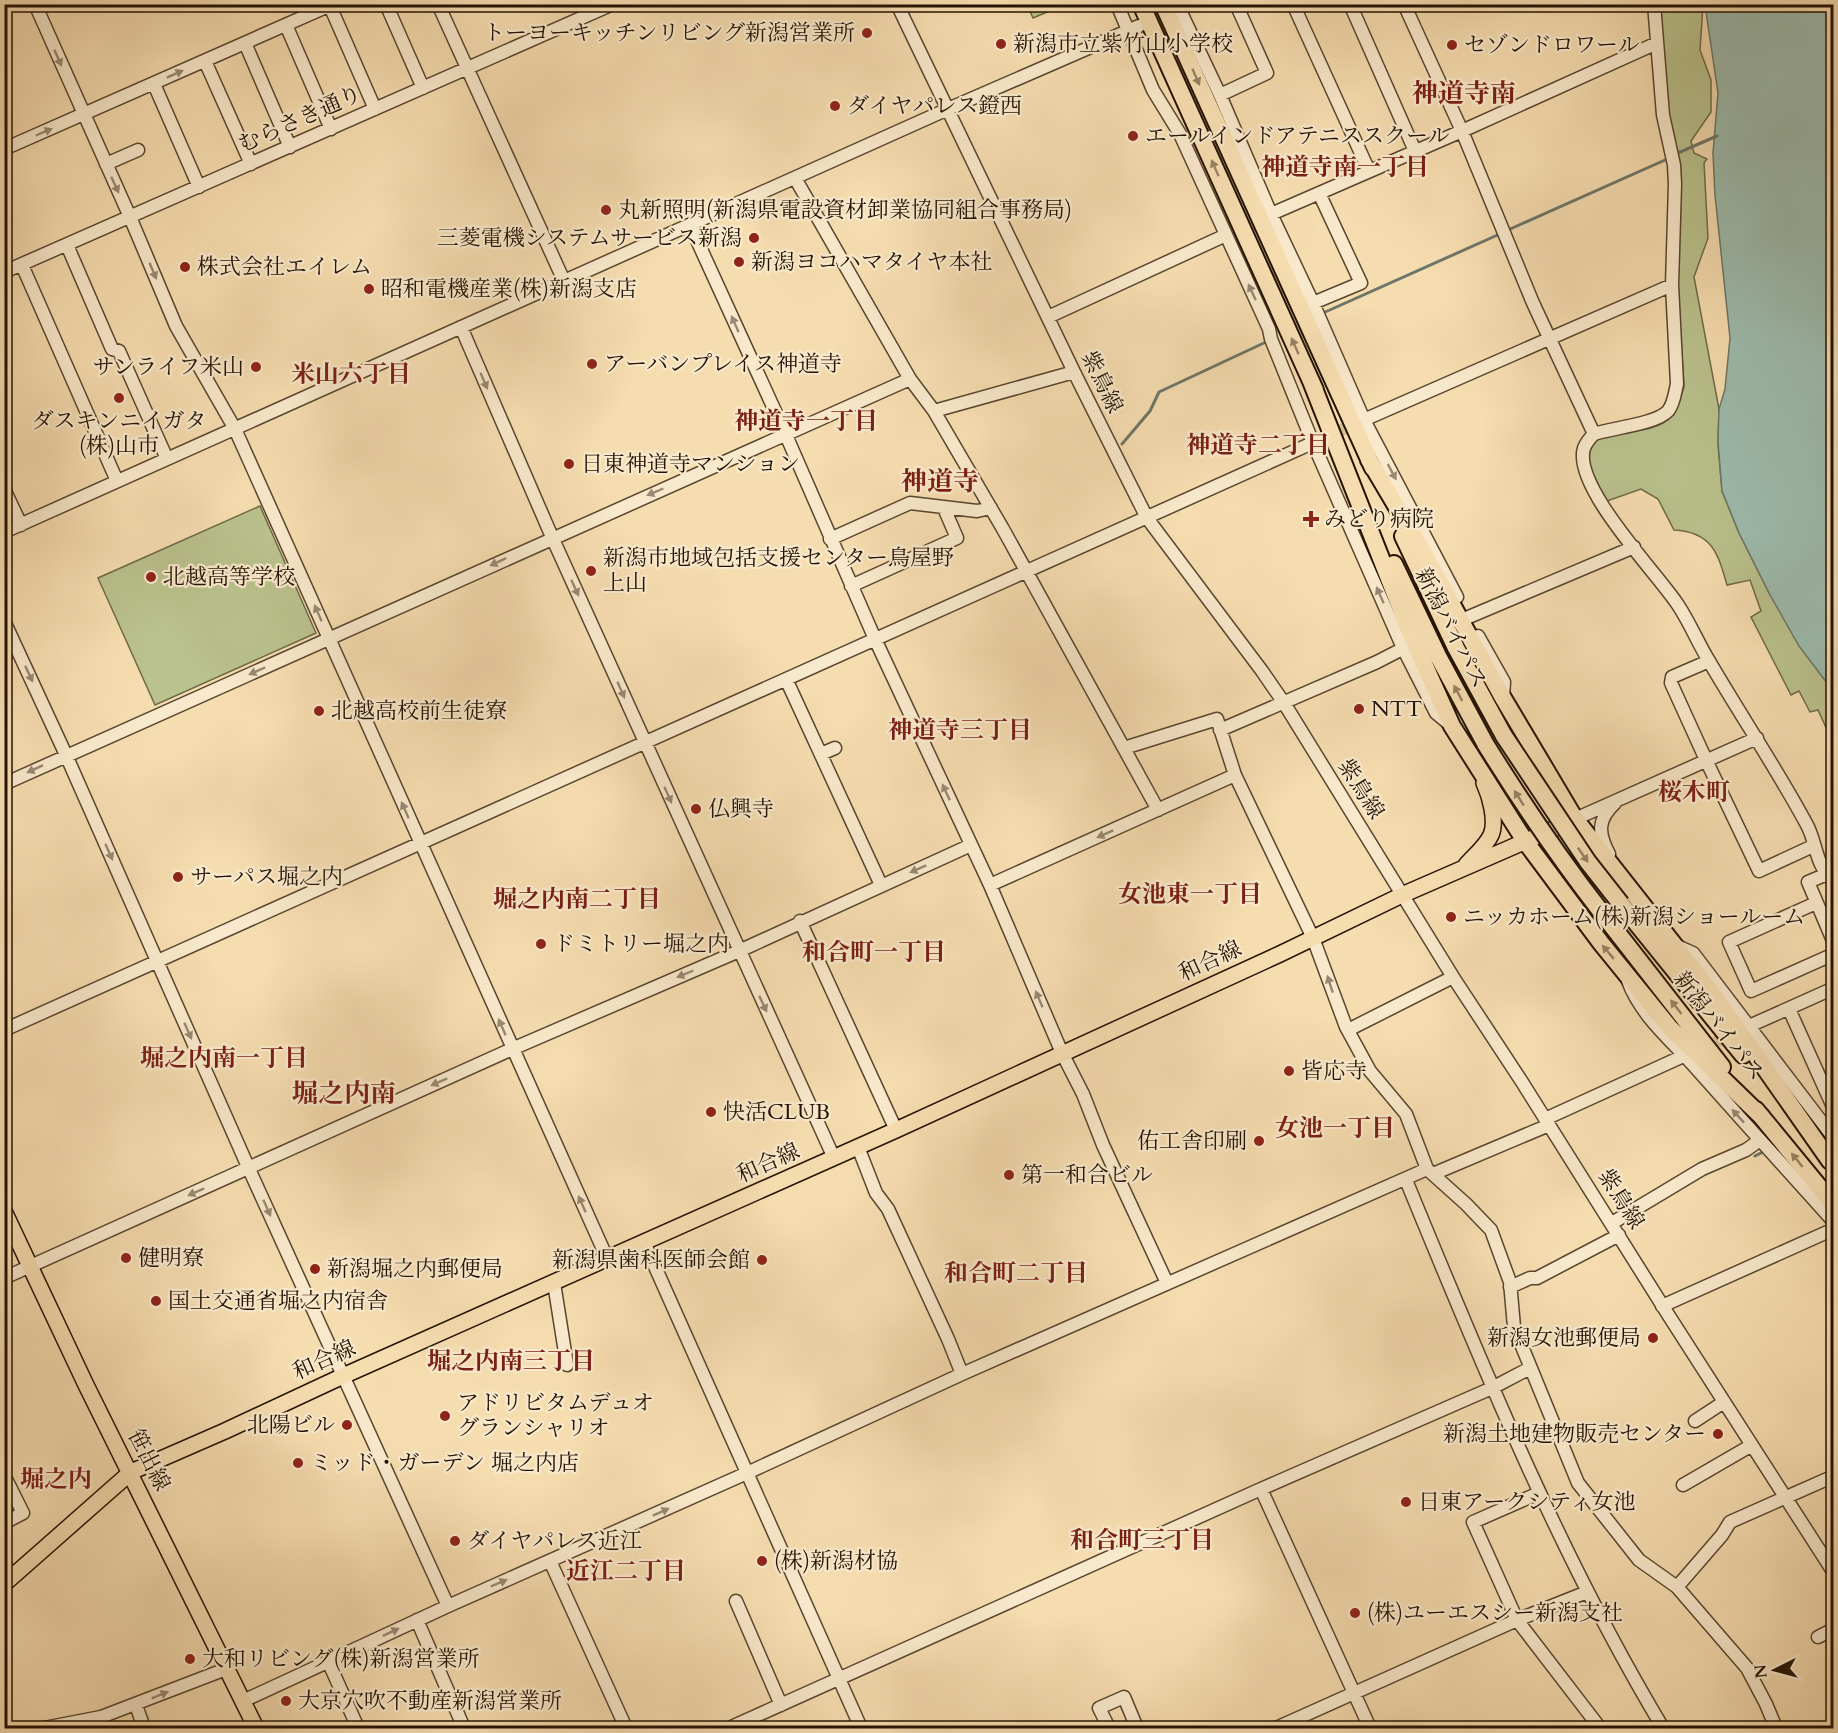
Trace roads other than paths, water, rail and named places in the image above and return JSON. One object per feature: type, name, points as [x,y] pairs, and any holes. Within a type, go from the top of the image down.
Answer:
[{"type":"highway","name":"新潟バイパス","points":[[1141,4],[1433,645],[1486,745],[1545,837],[1602,913],[1833,1205]]},
{"type":"highway","name":"新潟バイパス","points":[[1176,7],[1369,460],[1451,638],[1504,736],[1551,808],[1621,904],[1832,1163]]},
{"type":"highway","points":[[1311,381],[1412,637],[1452,726],[1525,841],[1624,972],[1671,1028],[1762,1118]]},
{"type":"highway","points":[[1369,460],[1420,546],[1503,698],[1575,819],[1677,946],[1832,1163]]},
{"type":"highway","points":[[1525,841],[1535,829],[1540,810],[1541,783],[1533,749]]},
{"type":"highway","points":[[1575,819],[1557,833],[1552,842],[1552,849],[1565,885],[1585,922]]},
{"type":"main road","points":[[1462,869],[1490,837],[1493,829],[1488,794],[1473,759]]},
{"type":"main road","name":"和合線","points":[[8,1581],[131,1472],[896,1130],[1402,896],[1575,819]]},
{"type":"main road","name":"笹出線","points":[[4,1211],[99,1412],[131,1472],[256,1728]]},
{"type":"street","points":[[35,4],[176,326],[235,429],[607,1258]]},
{"type":"street","points":[[386,4],[423,88]]},
{"type":"street","points":[[438,4],[564,281]]},
{"type":"street","points":[[579,4],[584,17]]},
{"type":"street","name":"むらさき通り","points":[[4,273],[613,4]]},
{"type":"street","name":"紫鳥線","points":[[897,4],[1147,518],[1284,703],[1453,978],[1612,1223],[1662,1306],[1833,1573]]},
{"type":"street","points":[[1117,4],[1134,29],[1153,90],[1180,134],[1269,329],[1271,339],[1436,713],[1452,726]]},
{"type":"street","points":[[1220,95],[1267,74],[1236,4]]},
{"type":"street","points":[[1293,4],[1368,171]]},
{"type":"street","points":[[1350,4],[1414,152]]},
{"type":"street","points":[[1404,4],[1462,131],[1533,303],[1594,434]]},
{"type":"street","points":[[1654,4],[1663,115],[1674,165],[1672,285],[1677,384],[1675,396],[1667,411],[1654,419],[1594,434],[1583,450],[1586,473],[1600,503],[1679,606],[1813,836],[1813,846],[1822,868],[1830,877],[1808,882],[1833,943]]},
{"type":"street","points":[[4,149],[331,5],[375,109]]},
{"type":"street","points":[[1176,7],[1220,95],[1271,214],[1313,303],[1362,421],[1466,618],[1504,682],[1503,698]]},
{"type":"street","points":[[286,25],[331,129]]},
{"type":"street","points":[[4,532],[948,109],[1134,29]]},
{"type":"street","points":[[245,43],[290,147]]},
{"type":"street","points":[[1271,214],[1657,43]]},
{"type":"street","points":[[205,61],[251,164]]},
{"type":"street","points":[[154,84],[199,187]]},
{"type":"street","points":[[105,164],[138,150]]},
{"type":"street","points":[[795,178],[910,379],[934,411],[991,508],[1158,810]]},
{"type":"street","points":[[1313,303],[1361,283],[1319,193]]},
{"type":"street","points":[[690,225],[786,435],[875,639],[990,885],[1062,1053],[1083,1094],[1107,1154],[1167,1283]]},
{"type":"street","points":[[1048,317],[1226,235]]},
{"type":"street","points":[[67,245],[112,350],[119,351],[166,459]]},
{"type":"street","points":[[22,265],[117,481]]},
{"type":"street","points":[[1362,421],[1672,285]]},
{"type":"street","points":[[461,327],[552,537],[738,951],[834,1158]]},
{"type":"street","points":[[934,411],[1074,372]]},
{"type":"street","points":[[4,784],[552,537],[910,379]]},
{"type":"street","points":[[4,1030],[1316,442]]},
{"type":"street","points":[[4,489],[21,525]]},
{"type":"street","points":[[830,539],[910,503],[977,512],[991,508]]},
{"type":"street","points":[[851,586],[957,538],[944,508]]},
{"type":"street","points":[[1466,618],[1634,547]]},
{"type":"street","points":[[4,621],[66,755],[249,1169],[448,1606]]},
{"type":"street","points":[[1220,730],[1406,647]]},
{"type":"street","points":[[1709,661],[1672,677],[1671,683],[1759,871],[1813,846]]},
{"type":"street","points":[[786,679],[881,885]]},
{"type":"street","points":[[1124,748],[1216,719],[1235,775],[1313,938],[1337,1006],[1370,1071],[1406,1114],[1430,1172],[1491,1230],[1510,1287],[1514,1327],[1578,1483],[1639,1560],[1677,1587],[1747,1668],[1776,1728]]},
{"type":"street","points":[[1575,819],[1757,738]]},
{"type":"street","points":[[820,754],[835,747]]},
{"type":"street","points":[[990,885],[1235,775]]},
{"type":"street","points":[[1612,866],[1612,860],[1602,841],[1600,830],[1601,822],[1607,811],[1618,800]]},
{"type":"street","points":[[4,1278],[971,845]]},
{"type":"street","points":[[1816,903],[1728,942],[1751,991],[1833,954]]},
{"type":"street","points":[[800,921],[896,1130]]},
{"type":"street","points":[[1677,946],[1694,953],[1833,1138]]},
{"type":"street","points":[[1624,972],[1634,998],[1653,1023],[1687,1054],[1833,1222]]},
{"type":"street","points":[[1348,1030],[1453,978]]},
{"type":"street","points":[[1748,1027],[1833,988]]},
{"type":"street","points":[[1789,1009],[1833,1109],[1818,1117]]},
{"type":"street","points":[[243,1701],[962,1374],[1406,1180],[1547,1122],[1687,1054]]},
{"type":"street","points":[[1612,1223],[1702,1169],[1746,1150],[1760,1140]]},
{"type":"street","points":[[858,1147],[876,1193],[891,1215],[962,1374]]},
{"type":"street","points":[[1406,1180],[1492,1388],[1539,1493],[1587,1592],[1663,1728]]},
{"type":"street","points":[[1662,1306],[1833,1229]]},
{"type":"street","points":[[1510,1287],[1530,1278],[1537,1278],[1619,1235]]},
{"type":"street","points":[[644,1242],[861,1728]]},
{"type":"street","points":[[554,1283],[567,1365]]},
{"type":"street","points":[[729,1728],[1492,1388],[1530,1368]]},
{"type":"street","points":[[1695,1420],[1724,1402]]},
{"type":"street","points":[[1683,1485],[1752,1445]]},
{"type":"street","points":[[4,1475],[23,1513],[4,1523]]},
{"type":"street","points":[[1677,1587],[1722,1535],[1730,1522],[1833,1476]]},
{"type":"street","points":[[1261,1489],[1370,1728]]},
{"type":"street","points":[[1539,1493],[1473,1522],[1517,1620],[1600,1728]]},
{"type":"street","points":[[550,1561],[626,1728]]},
{"type":"street","points":[[4,1562],[8,1581]]},
{"type":"street","points":[[1276,1728],[1517,1620],[1587,1592]]},
{"type":"street","points":[[736,1601],[781,1705]]},
{"type":"street","points":[[417,1620],[465,1728]]},
{"type":"street","points":[[1818,1637],[1833,1629]]},
{"type":"street","points":[[328,1661],[358,1728]]},
{"type":"street","points":[[44,1728],[101,1717],[226,1669]]},
{"type":"street","points":[[1109,1728],[1099,1708],[1124,1697],[1137,1728]]},
{"type":"street","points":[[136,1705],[144,1728]]},
{"type":"waterway","points":[[1678,153],[1717,136]]},
{"type":"waterway","points":[[1508,230],[1665,160]]},
{"type":"waterway","points":[[1323,313],[1502,233]]},
{"type":"waterway","points":[[1122,444],[1150,411],[1159,392],[1266,342]]},
{"type":"waterway","points":[[1826,1121],[1834,1117]]},
{"type":"waterway","points":[[1755,1156],[1765,1151]]},
{"type":"tunnel","points":[[1324,438],[1359,422]]},
{"type":"tunnel","points":[[1699,1049],[1735,1033]]},
{"type":"place","name":"トーヨーキッチンリビング新潟営業所","points":[[867,33]]},
{"type":"place","name":"新潟市立紫竹山小学校","points":[[1001,44]]},
{"type":"place","name":"セゾンドロワール","points":[[1452,45]]},
{"type":"place","name":"ダイヤパレス鐙西","points":[[835,106]]},
{"type":"place","name":"エールインドアテニススクール","points":[[1133,136]]},
{"type":"place","name":"丸新照明(新潟県電設資材卸業協同組合事務局)","points":[[606,210]]},
{"type":"place","name":"三菱電機システムサービス新潟","points":[[754,238]]},
{"type":"place","name":"新潟ヨコハマタイヤ本社","points":[[739,262]]},
{"type":"place","name":"株式会社エイレム","points":[[185,267]]},
{"type":"place","name":"昭和電機産業(株)新潟支店","points":[[369,289]]},
{"type":"place","name":"アーバンプレイス神道寺","points":[[592,364]]},
{"type":"place","name":"サンライフ米山","points":[[256,367]]},
{"type":"place","name":"ダスキンニイガタ (株)山市","points":[[119,398]]},
{"type":"place","name":"日東神道寺マンション","points":[[569,464]]},
{"type":"place","name":"みどり病院","points":[[1311,519]]},
{"type":"place","name":"新潟市地域包括支援センター鳥屋野 上山","points":[[591,571]]},
{"type":"place","name":"北越高等学校","points":[[151,577]]},
{"type":"place","name":"NTT","points":[[1359,709]]},
{"type":"place","name":"北越高校前生徒寮","points":[[319,711]]},
{"type":"place","name":"仏興寺","points":[[696,809]]},
{"type":"place","name":"サーパス堀之内","points":[[178,877]]},
{"type":"place","name":"ニッカホーム(株)新潟ショールーム","points":[[1451,917]]},
{"type":"place","name":"ドミトリー堀之内","points":[[541,944]]},
{"type":"place","name":"皆応寺","points":[[1289,1071]]},
{"type":"place","name":"快活CLUB","points":[[711,1112]]},
{"type":"place","name":"佑工舎印刷","points":[[1259,1141]]},
{"type":"place","name":"第一和合ビル","points":[[1009,1175]]},
{"type":"place","name":"健明寮","points":[[126,1258]]},
{"type":"place","name":"新潟県歯科医師会館","points":[[762,1260]]},
{"type":"place","name":"新潟堀之内郵便局","points":[[315,1269]]},
{"type":"place","name":"国土交通省堀之内宿舎","points":[[156,1301]]},
{"type":"place","name":"新潟女池郵便局","points":[[1653,1338]]},
{"type":"place","name":"アドリビタムデュオ グランシャリオ","points":[[445,1416]]},
{"type":"place","name":"北陽ビル","points":[[347,1425]]},
{"type":"place","name":"新潟土地建物販売センター","points":[[1718,1434]]},
{"type":"place","name":"ミッド・ガーデン 堀之内店","points":[[298,1463]]},
{"type":"place","name":"日東アークシティ女池","points":[[1406,1502]]},
{"type":"place","name":"ダイヤパレス近江","points":[[455,1541]]},
{"type":"place","name":"(株)新潟材協","points":[[762,1561]]},
{"type":"place","name":"(株)ユーエスシー新潟支社","points":[[1355,1613]]},
{"type":"place","name":"大和リビング(株)新潟営業所","points":[[190,1659]]},
{"type":"place","name":"大京穴吹不動産新潟営業所","points":[[286,1701]]},
{"type":"district","name":"神道寺南","points":[[1464,93]]},
{"type":"district","name":"神道寺南一丁目","points":[[1345,167]]},
{"type":"district","name":"米山六丁目","points":[[351,374]]},
{"type":"district","name":"神道寺一丁目","points":[[806,421]]},
{"type":"district","name":"神道寺二丁目","points":[[1258,445]]},
{"type":"district","name":"神道寺","points":[[940,481]]},
{"type":"district","name":"神道寺三丁目","points":[[960,730]]},
{"type":"district","name":"桜木町","points":[[1694,792]]},
{"type":"district","name":"女池東一丁目","points":[[1190,894]]},
{"type":"district","name":"堀之内南二丁目","points":[[577,899]]},
{"type":"district","name":"和合町一丁目","points":[[874,952]]},
{"type":"district","name":"堀之内南一丁目","points":[[224,1058]]},
{"type":"district","name":"堀之内南","points":[[344,1093]]},
{"type":"district","name":"女池一丁目","points":[[1335,1128]]},
{"type":"district","name":"和合町二丁目","points":[[1016,1273]]},
{"type":"district","name":"堀之内南三丁目","points":[[511,1361]]},
{"type":"district","name":"堀之内","points":[[56,1479]]},
{"type":"district","name":"和合町三丁目","points":[[1142,1540]]},
{"type":"district","name":"近江二丁目","points":[[626,1571]]}]
